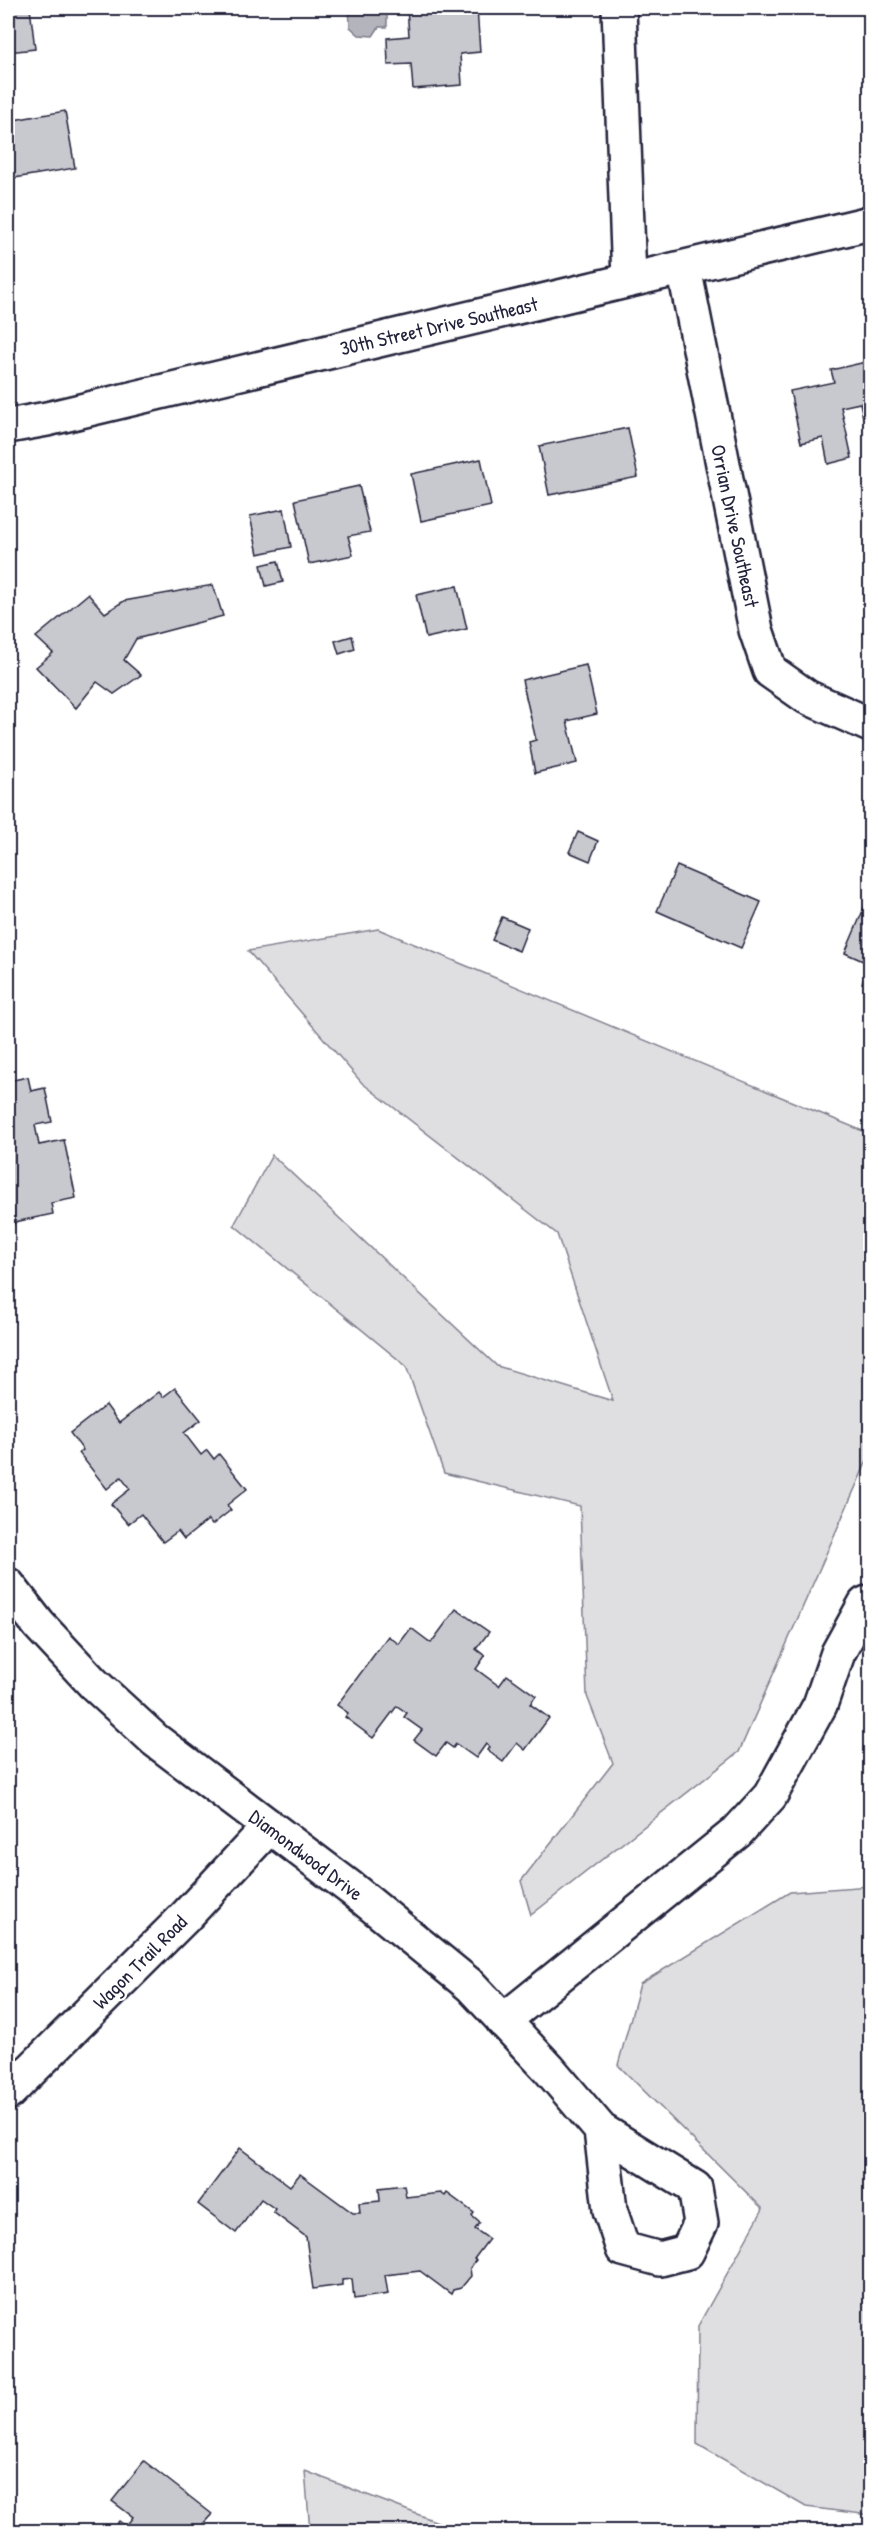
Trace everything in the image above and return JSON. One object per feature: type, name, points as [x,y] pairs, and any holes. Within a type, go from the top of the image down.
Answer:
[{"type":"street","points":[[619,8],[629,280]]},
{"type":"street","name":"30th Street Drive Southeast","points":[[8,426],[47,419],[870,222]]},
{"type":"street","name":"Orrian Drive Southeast","points":[[684,268],[756,630],[770,671],[807,697],[870,724]]},
{"type":"street","name":"Diamondwood Drive","points":[[8,1585],[39,1625],[93,1683],[155,1740],[352,1889],[462,1979],[549,2069],[601,2130]]},
{"type":"street","points":[[503,2021],[737,1832],[770,1796],[820,1705],[838,1653],[865,1604],[870,1602]]},
{"type":"street","name":"Wagon Trail Road","points":[[8,2092],[185,1917],[269,1827]]},
{"type":"shaded area","points":[[349,8],[379,8],[379,11],[387,11],[387,27],[379,27],[373,36],[359,35],[350,27]]},
{"type":"shaded area","points":[[378,929],[870,1134],[870,1454],[739,1752],[531,1915],[521,1881],[613,1763],[587,1696],[580,1506],[444,1473],[406,1366],[234,1225],[272,1155],[497,1366],[613,1401],[557,1234],[362,1083],[248,951]]},
{"type":"shaded area","points":[[870,1886],[870,2515],[806,2507],[697,2444],[698,2326],[763,2209],[618,2065],[640,1984],[790,1892]]},
{"type":"shaded area","points":[[305,2471],[461,2531],[310,2531]]},
{"type":"building","points":[[30,8],[35,49],[8,52],[8,11]]},
{"type":"building","points":[[407,8],[477,8],[480,52],[460,54],[462,85],[413,89],[411,64],[388,65],[387,38],[409,36]]},
{"type":"building","points":[[65,111],[75,168],[8,179],[8,121]]},
{"type":"building","points":[[870,361],[870,424],[865,426],[860,403],[841,407],[852,458],[828,464],[823,438],[801,443],[790,391],[834,382],[831,370]]},
{"type":"building","points":[[628,428],[638,477],[549,495],[539,446]]},
{"type":"building","points":[[481,459],[491,506],[421,521],[411,474]]},
{"type":"building","points":[[359,486],[370,532],[348,536],[353,555],[309,564],[295,500]]},
{"type":"building","points":[[284,509],[291,547],[258,554],[250,516]]},
{"type":"building","points":[[278,561],[283,582],[266,586],[261,565]]},
{"type":"building","points":[[213,585],[223,616],[136,639],[124,660],[141,675],[114,694],[97,682],[76,708],[36,667],[53,653],[36,637],[88,594],[105,613],[124,601]]},
{"type":"building","points":[[457,586],[467,629],[426,638],[416,595]]},
{"type":"building","points":[[352,636],[355,649],[339,654],[335,641]]},
{"type":"building","points":[[586,665],[597,714],[567,721],[577,763],[535,773],[529,742],[536,740],[522,680]]},
{"type":"building","points":[[578,832],[598,841],[590,861],[569,852]]},
{"type":"building","points":[[677,866],[761,902],[741,948],[657,911]]},
{"type":"building","points":[[870,894],[870,964],[845,953]]},
{"type":"building","points":[[502,917],[528,928],[519,951],[492,940]]},
{"type":"building","points":[[870,965],[870,987],[862,983]]},
{"type":"building","points":[[28,1077],[31,1091],[45,1088],[52,1122],[35,1125],[39,1145],[64,1140],[76,1198],[51,1203],[53,1214],[15,1222],[8,1234],[8,1081]]},
{"type":"building","points":[[175,1388],[201,1420],[184,1433],[201,1455],[207,1450],[214,1459],[219,1454],[247,1489],[227,1505],[231,1510],[212,1525],[208,1520],[184,1539],[178,1531],[163,1542],[141,1514],[128,1524],[111,1504],[130,1489],[121,1477],[107,1489],[79,1453],[83,1450],[70,1433],[106,1405],[119,1423],[159,1392],[163,1397]]},
{"type":"building","points":[[456,1609],[489,1632],[476,1649],[485,1656],[476,1669],[499,1686],[507,1675],[536,1696],[530,1704],[549,1718],[525,1750],[517,1743],[503,1762],[487,1750],[489,1747],[486,1744],[476,1758],[456,1744],[453,1748],[446,1743],[436,1756],[414,1740],[422,1730],[404,1717],[407,1713],[397,1706],[373,1738],[345,1717],[348,1713],[337,1705],[388,1636],[399,1644],[411,1628],[431,1643]]},
{"type":"building","points":[[240,2148],[290,2186],[300,2174],[353,2213],[360,2213],[359,2203],[380,2201],[379,2188],[404,2185],[406,2197],[441,2193],[445,2196],[447,2193],[474,2213],[472,2216],[480,2223],[475,2229],[489,2239],[474,2259],[476,2260],[470,2268],[471,2276],[461,2288],[453,2290],[451,2294],[420,2271],[385,2275],[388,2294],[354,2299],[352,2279],[342,2280],[342,2285],[313,2289],[306,2237],[273,2212],[275,2209],[261,2199],[236,2233],[198,2204]]},
{"type":"building","points":[[144,2461],[212,2514],[203,2524],[212,2532],[111,2532],[119,2521],[126,2526],[133,2517],[112,2501]]}]
